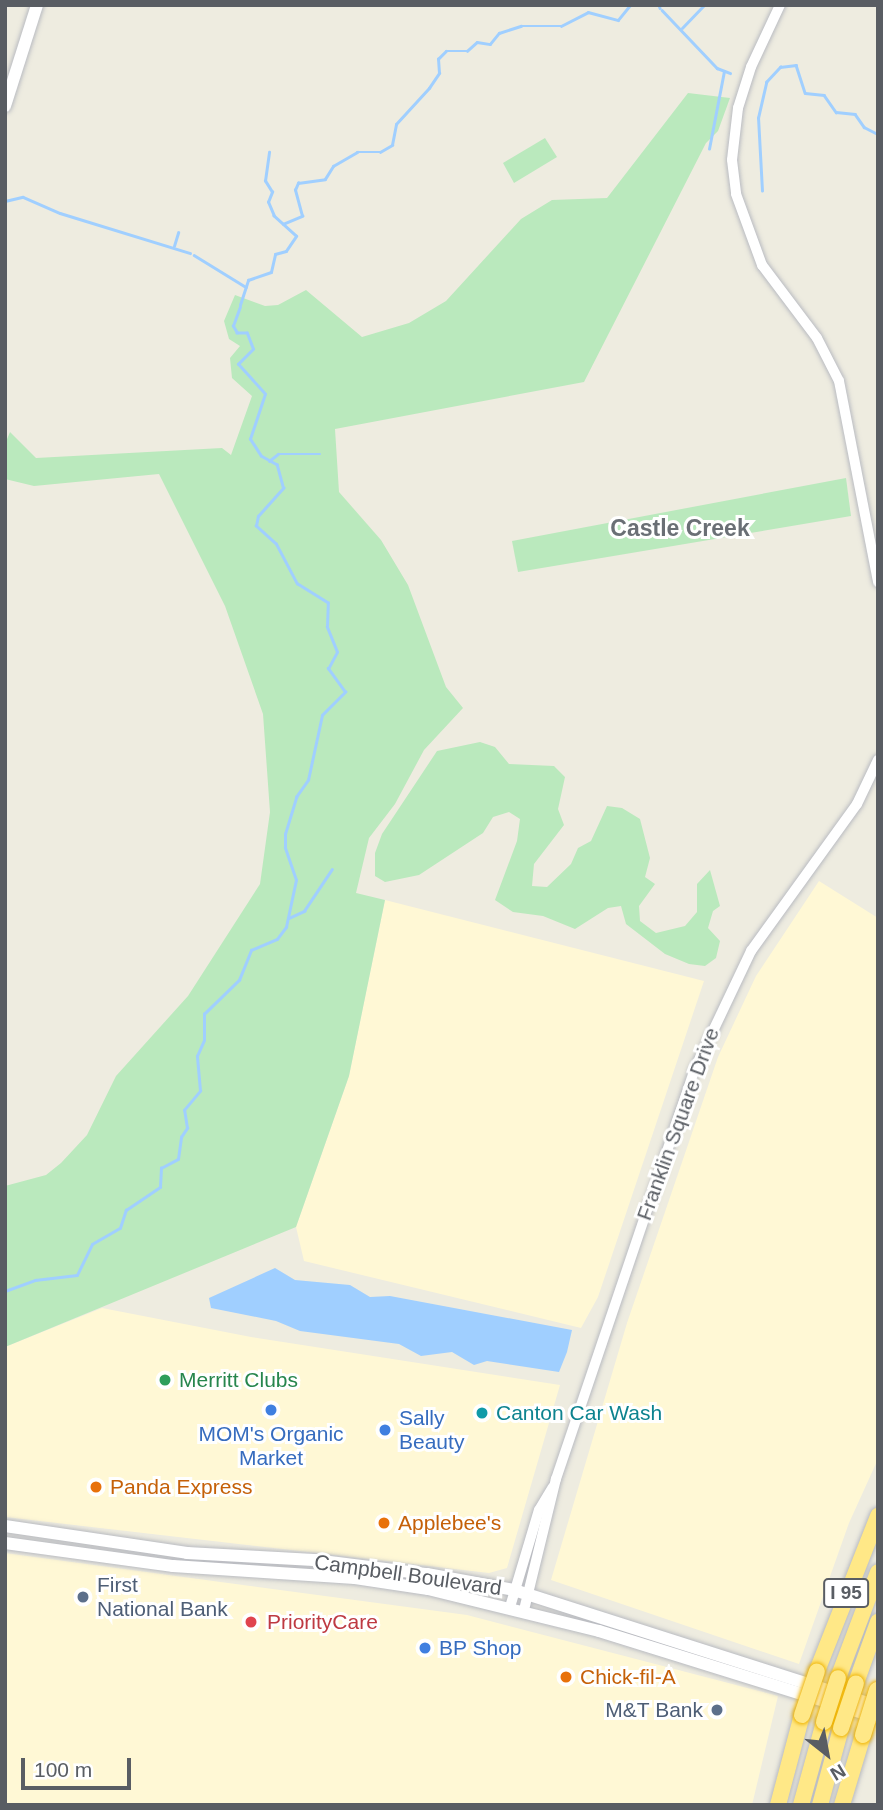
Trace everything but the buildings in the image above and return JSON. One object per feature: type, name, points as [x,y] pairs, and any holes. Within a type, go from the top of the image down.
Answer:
[{"type":"highway","name":"I 95","points":[[778,1805],[802,1715],[817,1671],[878,1516]]},
{"type":"highway","points":[[801,1805],[838,1678],[878,1572]]},
{"type":"highway","points":[[820,1805],[841,1728],[878,1622]]},
{"type":"highway","points":[[842,1805],[877,1689]]},
{"type":"main road","points":[[5,106],[37,5]]},
{"type":"main road","name":"Campbell Boulevard","points":[[5,1526],[187,1553],[314,1560],[427,1574],[521,1592],[878,1706]]},
{"type":"main road","name":"Campbell Boulevard","points":[[5,1543],[186,1568],[355,1578],[510,1607],[878,1718]]},
{"type":"street","points":[[780,5],[751,67],[738,108],[733,160],[736,194],[762,265],[817,338],[839,381],[878,582]]},
{"type":"street","name":"Franklin Square Drive","points":[[524,1610],[521,1592],[539,1510],[556,1479],[677,1112],[715,1022],[751,951],[857,804],[878,760]]},
{"type":"street","name":"Franklin Square Drive","points":[[510,1607],[521,1592]]},
{"type":"shaded area","points":[[819,881],[878,918],[878,1459],[849,1523],[799,1664],[551,1580],[627,1323],[718,1057],[756,976]]},
{"type":"shaded area","points":[[385,900],[704,981],[598,1297],[581,1328],[304,1261],[296,1227],[349,1076]]},
{"type":"shaded area","points":[[102,1308],[251,1337],[560,1385],[507,1568],[489,1573],[5,1517],[5,1347]]},
{"type":"shaded area","points":[[5,1553],[467,1615],[778,1696],[752,1805],[5,1805]]},
{"type":"green space","points":[[688,93],[730,98],[718,131],[706,143],[584,382],[335,429],[339,492],[381,540],[408,585],[446,687],[463,708],[424,750],[395,804],[369,838],[356,893],[385,900],[349,1076],[296,1227],[5,1347],[5,1186],[46,1175],[61,1163],[87,1135],[116,1076],[188,996],[260,884],[270,812],[263,714],[225,606],[159,474],[34,486],[5,479],[5,444],[10,432],[36,458],[222,448],[231,455],[252,396],[232,378],[230,358],[240,346],[229,339],[224,321],[235,295],[265,306],[278,305],[306,290],[362,337],[409,323],[446,301],[521,219],[552,200],[607,198]]},
{"type":"green space","points":[[545,138],[557,157],[514,183],[503,163]]},
{"type":"green space","points":[[846,478],[851,516],[518,572],[512,541]]},
{"type":"green space","points":[[480,742],[495,747],[509,764],[554,766],[565,777],[558,809],[564,825],[534,864],[532,886],[547,887],[571,864],[578,848],[591,841],[607,806],[622,808],[640,819],[650,858],[645,877],[655,884],[639,906],[640,921],[656,933],[685,926],[697,912],[697,884],[710,870],[720,906],[713,911],[708,928],[720,941],[716,958],[705,966],[689,964],[665,954],[626,924],[621,906],[608,908],[575,929],[543,916],[513,912],[495,900],[517,841],[520,819],[509,812],[493,817],[483,833],[419,875],[385,882],[375,876],[375,853],[382,834],[437,751]]},
{"type":"water","points":[[275,1268],[295,1280],[350,1285],[370,1297],[390,1296],[572,1330],[567,1352],[559,1372],[487,1361],[474,1365],[452,1352],[421,1356],[399,1344],[300,1331],[276,1321],[211,1308],[209,1298]]},
{"type":"waterway","points":[[283,224],[302,216],[295,190],[298,183],[325,179],[333,166],[357,152],[380,152],[392,145],[396,124],[429,88],[439,73],[438,59],[446,51],[467,51],[477,42],[490,44],[499,33],[521,26],[561,26],[588,12],[618,20],[630,5]]},
{"type":"waterway","points":[[682,28],[704,5]]},
{"type":"waterway","points":[[662,10],[717,68],[730,73]]},
{"type":"waterway","points":[[762,191],[758,118],[766,82],[780,67],[796,65],[805,93],[824,95],[836,112],[855,114],[864,127],[878,134]]},
{"type":"waterway","points":[[709,149],[724,71]]},
{"type":"waterway","points":[[240,305],[248,280],[271,272],[275,254],[286,251],[296,236],[274,216],[268,202],[272,192],[265,181],[269,152]]},
{"type":"waterway","points":[[5,201],[23,197],[60,213],[190,253]]},
{"type":"waterway","points":[[174,246],[178,233]]},
{"type":"waterway","points":[[194,255],[246,287]]},
{"type":"waterway","points":[[5,1291],[35,1280],[77,1275],[92,1244],[120,1228],[126,1210],[160,1187],[161,1168],[178,1159],[181,1137],[187,1128],[184,1110],[200,1091],[197,1056],[204,1040],[204,1014],[239,980],[251,950],[277,939],[286,927],[296,880],[285,848],[285,834],[296,797],[308,780],[322,715],[345,692],[328,669],[337,652],[327,627],[328,603],[297,584],[276,544],[256,526],[258,516],[283,488],[277,465],[261,456],[250,439],[265,394],[238,364],[253,349],[247,333],[237,333],[233,326],[240,307]]},
{"type":"waterway","points":[[269,461],[278,454],[320,454]]},
{"type":"waterway","points":[[289,918],[304,911],[332,869]]},
{"type":"place","name":"Merritt Clubs","points":[[165,1380]]},
{"type":"place","name":"MOM's Organic Market","points":[[271,1410]]},
{"type":"place","name":"Canton Car Wash","points":[[482,1413]]},
{"type":"place","name":"Sally Beauty","points":[[385,1430]]},
{"type":"place","name":"Panda Express","points":[[96,1487]]},
{"type":"place","name":"Applebee's","points":[[384,1523]]},
{"type":"place","name":"First National Bank","points":[[83,1597]]},
{"type":"place","name":"PriorityCare","points":[[251,1622]]},
{"type":"place","name":"BP Shop","points":[[425,1648]]},
{"type":"place","name":"Chick-fil-A","points":[[566,1677]]},
{"type":"place","name":"M&T Bank","points":[[717,1710]]},
{"type":"district","name":"Castle Creek","points":[[680,528]]}]
